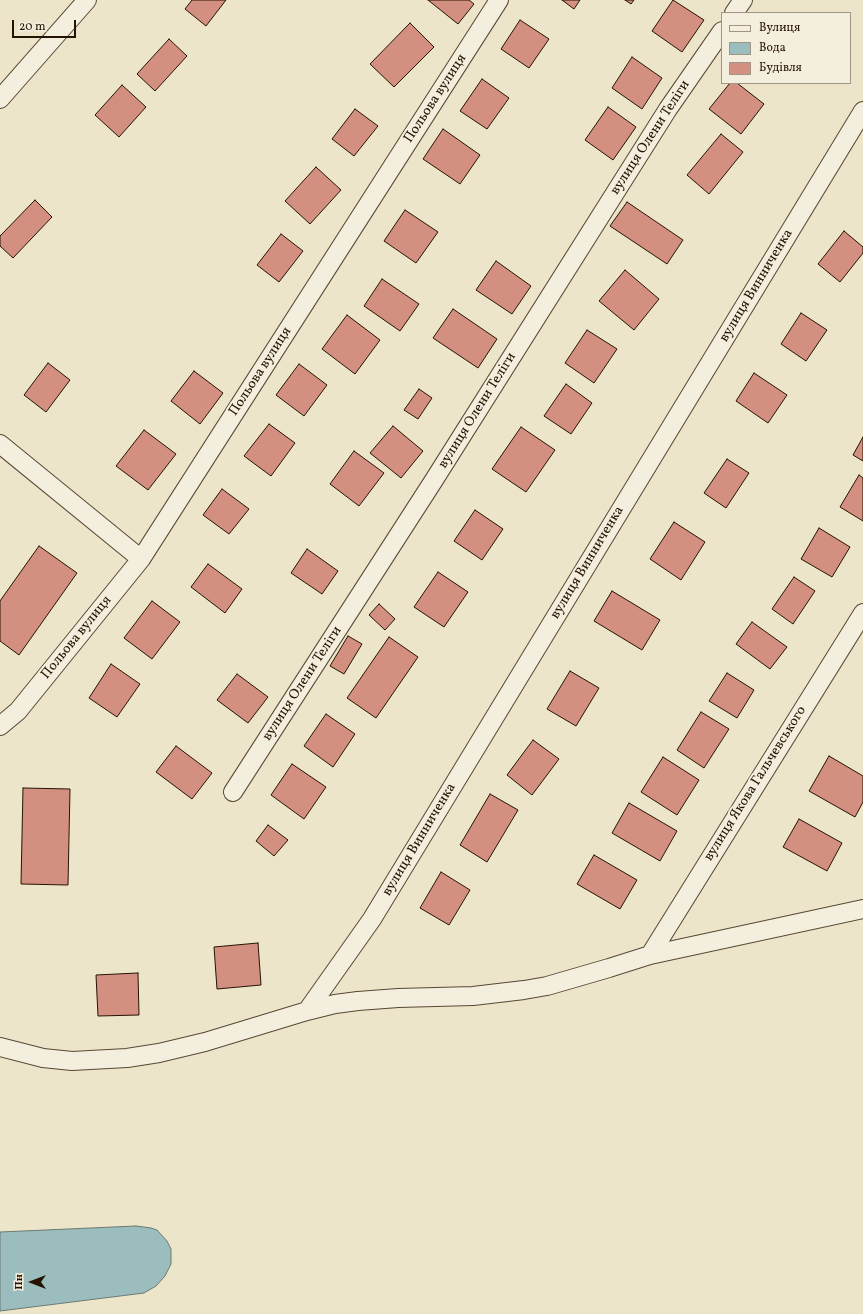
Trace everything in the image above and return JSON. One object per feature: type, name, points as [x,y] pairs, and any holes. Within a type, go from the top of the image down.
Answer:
[{"type":"street","points":[[0,99],[87,0]]},
{"type":"street","name":"Польова вулиця","points":[[0,726],[18,711],[141,559],[499,0]]},
{"type":"street","points":[[735,12],[743,0]]},
{"type":"street","name":"вулиця Олени Теліги","points":[[233,792],[439,473],[668,110],[721,32]]},
{"type":"street","name":"вулиця Винниченка","points":[[307,1011],[372,919],[863,111]]},
{"type":"street","points":[[0,444],[141,559]]},
{"type":"street","name":"вулиця Якова Гальчевського","points":[[650,955],[863,614]]},
{"type":"street","points":[[0,1047],[43,1058],[72,1061],[127,1058],[159,1053],[205,1042],[335,1004],[398,998],[472,996],[547,986],[650,955],[863,908]]},
{"type":"water","points":[[136,1226],[157,1230],[167,1241],[171,1249],[171,1264],[165,1276],[156,1286],[144,1293],[0,1311],[0,1232]]},
{"type":"building","points":[[192,0],[226,0],[206,26],[185,9]]},
{"type":"building","points":[[428,0],[469,0],[474,4],[458,24]]},
{"type":"building","points":[[562,0],[580,0],[574,9]]},
{"type":"building","points":[[625,0],[634,0],[631,4]]},
{"type":"building","points":[[673,0],[704,20],[682,52],[652,31]]},
{"type":"building","points":[[520,20],[549,39],[529,68],[501,49]]},
{"type":"building","points":[[410,23],[434,47],[394,87],[370,64]]},
{"type":"building","points":[[169,39],[187,56],[155,91],[137,74]]},
{"type":"building","points":[[632,57],[662,78],[642,109],[612,88]]},
{"type":"building","points":[[482,79],[509,98],[487,129],[460,111]]},
{"type":"building","points":[[729,84],[738,84],[764,104],[741,134],[709,109]]},
{"type":"building","points":[[122,85],[146,107],[119,137],[95,115]]},
{"type":"building","points":[[608,107],[636,127],[613,160],[585,140]]},
{"type":"building","points":[[355,109],[378,126],[354,156],[332,139]]},
{"type":"building","points":[[443,129],[480,155],[460,184],[423,159]]},
{"type":"building","points":[[721,134],[743,152],[709,194],[687,175]]},
{"type":"building","points":[[316,167],[341,190],[310,224],[285,201]]},
{"type":"building","points":[[35,200],[52,217],[13,258],[0,246],[0,236]]},
{"type":"building","points":[[627,202],[683,240],[667,264],[610,226]]},
{"type":"building","points":[[405,210],[438,232],[416,263],[384,241]]},
{"type":"building","points":[[844,231],[863,247],[863,253],[840,282],[818,264]]},
{"type":"building","points":[[281,234],[303,251],[279,282],[257,265]]},
{"type":"building","points":[[496,261],[531,286],[512,314],[476,290]]},
{"type":"building","points":[[625,270],[659,299],[634,330],[599,301]]},
{"type":"building","points":[[382,279],[419,304],[400,331],[364,306]]},
{"type":"building","points":[[453,309],[497,339],[478,368],[433,338]]},
{"type":"building","points":[[801,313],[827,330],[806,361],[781,344]]},
{"type":"building","points":[[347,315],[380,340],[355,374],[322,349]]},
{"type":"building","points":[[587,330],[617,349],[594,383],[565,363]]},
{"type":"building","points":[[48,363],[70,380],[46,412],[24,395]]},
{"type":"building","points":[[299,364],[327,385],[304,416],[276,395]]},
{"type":"building","points":[[194,371],[223,393],[200,424],[171,401]]},
{"type":"building","points":[[754,373],[787,395],[768,423],[736,401]]},
{"type":"building","points":[[566,384],[592,403],[571,434],[544,416]]},
{"type":"building","points":[[419,389],[432,398],[418,419],[404,410]]},
{"type":"building","points":[[269,424],[295,443],[271,476],[244,456]]},
{"type":"building","points":[[393,426],[423,451],[401,478],[370,453]]},
{"type":"building","points":[[521,427],[555,450],[526,492],[492,469]]},
{"type":"building","points":[[144,430],[176,454],[148,490],[116,466]]},
{"type":"building","points":[[863,437],[863,461],[853,455]]},
{"type":"building","points":[[354,451],[384,473],[359,506],[330,484]]},
{"type":"building","points":[[727,459],[749,473],[726,508],[704,493]]},
{"type":"building","points":[[859,475],[863,478],[863,521],[840,507]]},
{"type":"building","points":[[222,489],[249,509],[229,534],[203,515]]},
{"type":"building","points":[[475,510],[503,529],[482,560],[454,541]]},
{"type":"building","points":[[674,522],[705,542],[681,580],[650,559]]},
{"type":"building","points":[[819,528],[850,547],[832,577],[801,559]]},
{"type":"building","points":[[39,546],[77,573],[19,655],[0,641],[0,601]]},
{"type":"building","points":[[307,549],[338,571],[322,594],[291,573]]},
{"type":"building","points":[[208,564],[242,589],[225,613],[191,587]]},
{"type":"building","points":[[438,572],[468,592],[444,627],[414,607]]},
{"type":"building","points":[[794,577],[815,591],[793,624],[772,609]]},
{"type":"building","points":[[612,591],[660,620],[642,650],[594,621]]},
{"type":"building","points":[[152,601],[180,622],[152,659],[124,638]]},
{"type":"building","points":[[379,604],[395,619],[385,630],[369,615]]},
{"type":"building","points":[[752,622],[787,647],[770,669],[736,644]]},
{"type":"building","points":[[348,636],[362,644],[344,674],[330,666]]},
{"type":"building","points":[[389,637],[418,657],[376,718],[347,698]]},
{"type":"building","points":[[111,664],[140,684],[117,717],[89,698]]},
{"type":"building","points":[[570,671],[599,688],[576,726],[547,709]]},
{"type":"building","points":[[727,673],[754,690],[737,718],[709,701]]},
{"type":"building","points":[[237,674],[268,697],[248,723],[217,700]]},
{"type":"building","points":[[701,712],[729,729],[704,768],[677,750]]},
{"type":"building","points":[[326,714],[355,734],[333,767],[304,746]]},
{"type":"building","points":[[533,740],[559,759],[532,795],[507,775]]},
{"type":"building","points":[[176,746],[212,773],[192,799],[156,772]]},
{"type":"building","points":[[829,756],[863,776],[863,802],[855,817],[809,791]]},
{"type":"building","points":[[663,757],[699,780],[677,815],[641,792]]},
{"type":"building","points":[[292,764],[326,787],[304,819],[271,795]]},
{"type":"building","points":[[23,788],[70,789],[68,885],[21,884]]},
{"type":"building","points":[[490,794],[518,810],[487,862],[460,845]]},
{"type":"building","points":[[629,803],[677,831],[660,861],[612,833]]},
{"type":"building","points":[[799,819],[842,843],[827,871],[783,847]]},
{"type":"building","points":[[268,825],[288,840],[274,856],[256,841]]},
{"type":"building","points":[[594,855],[637,880],[620,909],[577,884]]},
{"type":"building","points":[[441,872],[470,890],[449,925],[420,908]]},
{"type":"building","points":[[258,943],[261,985],[217,989],[214,947]]},
{"type":"building","points":[[138,973],[139,1015],[98,1016],[96,975]]}]
